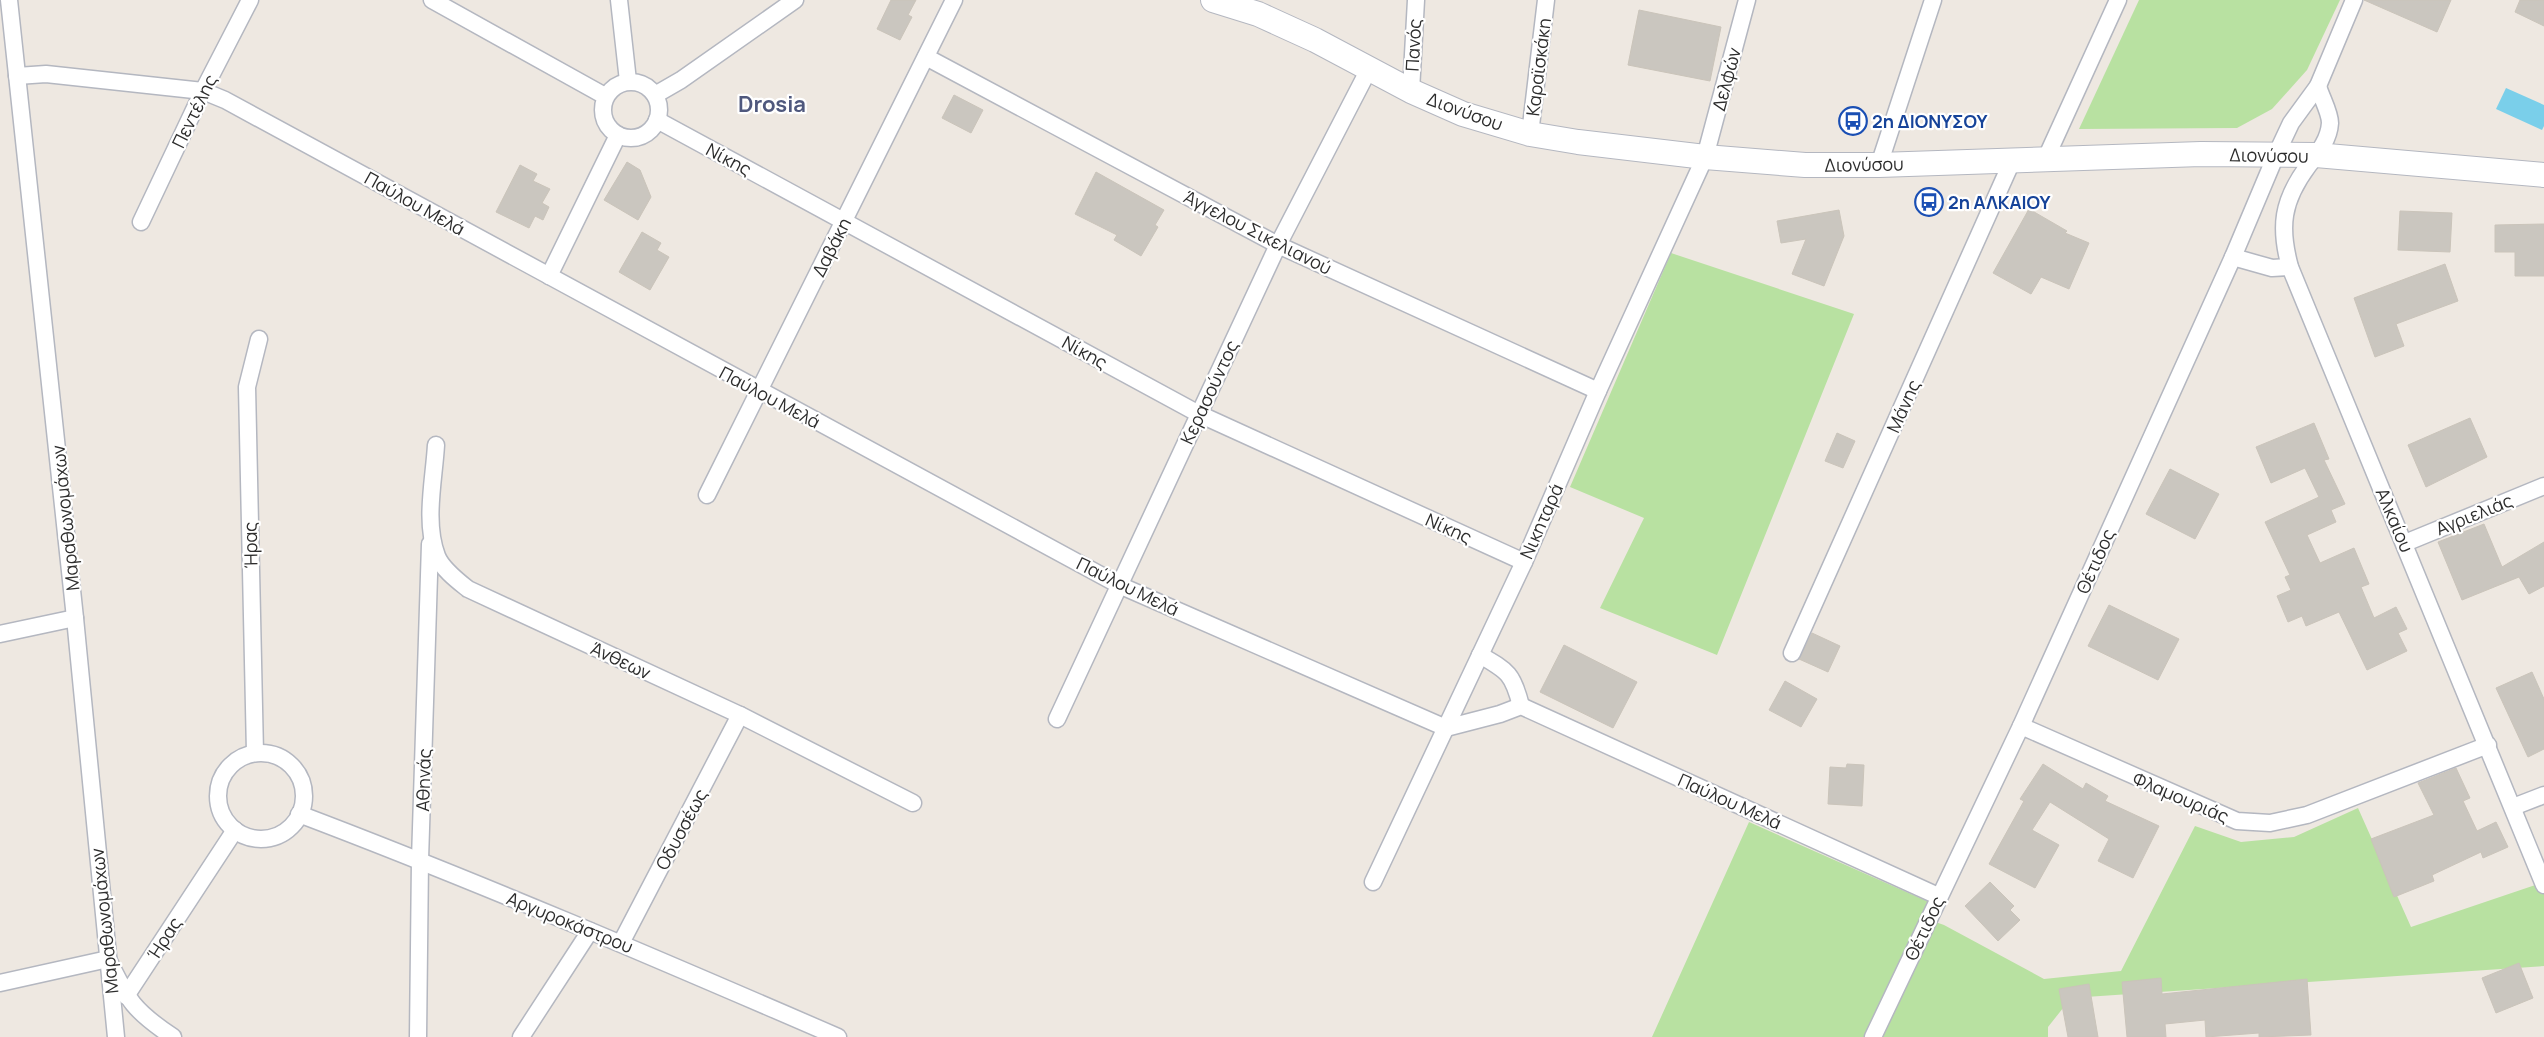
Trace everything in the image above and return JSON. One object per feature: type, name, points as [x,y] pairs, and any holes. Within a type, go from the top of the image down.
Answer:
[{"type":"main road","name":"Διονύσου","points":[[1213,0],[1258,14],[1411,91],[1463,114],[1530,134],[1705,157],[1805,165],[1879,165],[2201,154],[2316,155],[2544,175]]},
{"type":"street","name":"Μαραθωνομάχων","points":[[9,0],[75,618],[116,1037]]},
{"type":"street","name":"Πεντέλης","points":[[141,222],[203,91],[250,0]]},
{"type":"street","points":[[432,0],[605,96]]},
{"type":"street","points":[[619,0],[628,82]]},
{"type":"street","points":[[655,95],[681,80],[795,0]]},
{"type":"street","name":"Δαβάκη","points":[[707,495],[954,0]]},
{"type":"street","name":"Πανός","points":[[1411,91],[1416,0]]},
{"type":"street","name":"Καραϊσκάκη","points":[[1530,134],[1546,0]]},
{"type":"street","name":"Δελφών","points":[[1705,157],[1747,0]]},
{"type":"street","points":[[1879,165],[1933,0]]},
{"type":"street","points":[[2046,158],[2118,0]]},
{"type":"street","name":"Θέτιδος","points":[[1873,1037],[1938,896],[2021,726],[2233,257],[2276,155],[2291,123],[2318,86],[2354,0]]},
{"type":"street","name":"Άγγελου Σικελιανού","points":[[926,57],[1278,245],[1598,391]]},
{"type":"street","name":"Κερασούντος","points":[[1057,719],[1278,245],[1369,69]]},
{"type":"street","name":"Παύλου Μελά","points":[[17,76],[46,74],[203,91],[225,100],[1119,585],[1446,728]]},
{"type":"street","points":[[628,82],[644,84],[655,95],[659,112],[652,128],[636,138],[618,135],[611,130],[602,114],[605,96],[619,84],[628,82]]},
{"type":"street","points":[[2316,155],[2327,138],[2330,121],[2318,86]]},
{"type":"street","name":"Νίκης","points":[[657,120],[1198,414],[1524,562]]},
{"type":"street","points":[[550,276],[618,135]]},
{"type":"street","name":"Αλκαίου","points":[[2316,155],[2301,176],[2284,216],[2284,245],[2290,267],[2488,745],[2544,886]]},
{"type":"street","name":"Νικηταρά","points":[[1373,882],[1524,562],[1598,391],[1705,157]]},
{"type":"street","name":"Μάνης","points":[[1792,653],[2014,159]]},
{"type":"street","points":[[2233,257],[2272,268],[2290,267]]},
{"type":"street","name":"Ήρας","points":[[255,753],[246,387],[259,339]]},
{"type":"street","name":"Άνθεων","points":[[436,445],[430,522],[437,557],[456,580],[468,589],[740,715],[913,803]]},
{"type":"street","name":"Αγριελιάς","points":[[2405,543],[2544,486]]},
{"type":"street","name":"Αθηνάς","points":[[418,1037],[420,860],[430,522]]},
{"type":"street","points":[[0,634],[75,618]]},
{"type":"street","points":[[1446,728],[1500,714],[1521,706],[1516,687],[1506,669],[1480,655]]},
{"type":"street","name":"Παύλου Μελά","points":[[1521,706],[1938,896]]},
{"type":"street","name":"Οδυσσέως","points":[[621,943],[740,715]]},
{"type":"street","name":"Φλαμουριάς","points":[[2021,726],[2237,820],[2270,823],[2306,815],[2488,745]]},
{"type":"street","points":[[255,753],[267,753],[278,756],[296,771],[303,792],[299,814],[292,824],[271,837],[258,838],[235,830],[227,822],[220,807],[218,790],[221,779],[235,762],[255,753]]},
{"type":"street","points":[[2513,807],[2544,795]]},
{"type":"street","name":"Αργυροκάστρου","points":[[299,814],[420,860],[621,943],[838,1037]]},
{"type":"street","name":"Ήρας","points":[[126,996],[235,830]]},
{"type":"street","points":[[521,1037],[590,931]]},
{"type":"street","points":[[0,983],[108,959],[126,996],[145,1017],[173,1037]]},
{"type":"green space","points":[[2139,0],[2340,0],[2307,70],[2272,109],[2237,128],[2079,129]]},
{"type":"green space","points":[[1671,253],[1854,314],[1717,655],[1600,608],[1644,518],[1570,487]]},
{"type":"green space","points":[[2358,808],[2411,927],[2544,882],[2544,966],[2071,998],[2048,1027],[2048,1037],[1652,1037],[1749,822],[1929,902],[1924,918],[1944,925],[2044,979],[2121,971],[2195,826],[2241,842],[2294,837]]},
{"type":"water","points":[[2506,88],[2544,105],[2544,126],[2542,130],[2496,109]]},
{"type":"building","points":[[891,0],[916,0],[908,15],[912,17],[900,40],[877,29]]},
{"type":"building","points":[[2364,0],[2451,0],[2437,32]]},
{"type":"building","points":[[2520,0],[2544,0],[2544,26],[2515,12]]},
{"type":"building","points":[[1639,10],[1721,27],[1710,81],[1628,65]]},
{"type":"building","points":[[954,95],[983,110],[971,133],[942,118]]},
{"type":"building","points":[[627,162],[640,170],[651,197],[638,220],[604,200]]},
{"type":"building","points":[[520,165],[537,174],[533,181],[550,189],[542,203],[549,207],[543,220],[535,216],[529,228],[496,212]]},
{"type":"building","points":[[1096,172],[1164,210],[1155,225],[1158,227],[1141,256],[1114,240],[1117,235],[1075,214]]},
{"type":"building","points":[[2029,209],[2067,231],[2065,233],[2089,243],[2069,289],[2041,277],[2031,294],[1993,273]]},
{"type":"building","points":[[1839,210],[1844,236],[1824,286],[1792,274],[1806,239],[1781,243],[1777,221]]},
{"type":"building","points":[[2400,211],[2452,213],[2450,252],[2398,250]]},
{"type":"building","points":[[2544,224],[2544,276],[2515,276],[2515,252],[2495,252],[2495,225]]},
{"type":"building","points":[[642,232],[661,243],[657,250],[669,257],[650,290],[619,272]]},
{"type":"building","points":[[2445,264],[2458,301],[2396,324],[2404,346],[2375,357],[2354,298]]},
{"type":"building","points":[[2470,418],[2487,457],[2426,487],[2408,445]]},
{"type":"building","points":[[2314,423],[2329,459],[2324,460],[2345,504],[2331,510],[2336,522],[2307,535],[2320,563],[2354,548],[2369,584],[2361,587],[2374,618],[2396,607],[2407,629],[2398,633],[2407,651],[2367,670],[2339,612],[2306,626],[2302,616],[2288,622],[2277,596],[2291,590],[2285,577],[2290,575],[2265,522],[2319,497],[2305,468],[2271,483],[2256,447]]},
{"type":"building","points":[[1837,433],[1855,441],[1843,468],[1825,461]]},
{"type":"building","points":[[2170,469],[2219,494],[2195,539],[2146,514]]},
{"type":"building","points":[[2484,524],[2502,567],[2544,542],[2544,586],[2529,594],[2519,577],[2462,600],[2438,542]]},
{"type":"building","points":[[2109,605],[2179,639],[2158,680],[2088,646]]},
{"type":"building","points":[[1812,633],[1840,646],[1828,672],[1799,659]]},
{"type":"building","points":[[1564,645],[1637,682],[1613,728],[1540,692]]},
{"type":"building","points":[[2532,672],[2544,699],[2544,749],[2528,757],[2496,688]]},
{"type":"building","points":[[1785,681],[1817,699],[1801,727],[1769,710]]},
{"type":"building","points":[[1847,764],[1864,765],[1862,806],[1828,804],[1830,767],[1846,768]]},
{"type":"building","points":[[2043,764],[2083,789],[2086,783],[2108,796],[2105,801],[2159,826],[2133,878],[2098,861],[2109,839],[2050,802],[2032,830],[2059,845],[2035,888],[1989,864],[2024,801],[2020,799]]},
{"type":"building","points":[[2456,768],[2470,798],[2463,801],[2477,831],[2496,822],[2508,847],[2483,858],[2481,852],[2432,875],[2434,881],[2394,897],[2371,839],[2434,815],[2418,783]]},
{"type":"building","points":[[1990,882],[2014,906],[2010,910],[2020,920],[1998,941],[1965,906]]},
{"type":"building","points":[[2519,963],[2533,998],[2496,1013],[2482,978]]},
{"type":"building","points":[[2161,978],[2162,994],[2307,979],[2311,1035],[2259,1037],[2259,1033],[2206,1037],[2205,1020],[2165,1024],[2166,1037],[2127,1037],[2122,982]]},
{"type":"building","points":[[2089,984],[2098,1037],[2068,1037],[2059,989]]},
{"type":"place","name":"2η ΔΙΟΝΥΣΟΥ","points":[[1853,121]]},
{"type":"place","name":"2η ΑΛΚΑΙΟΥ","points":[[1929,202]]},
{"type":"district","name":"Drosia","points":[[772,104]]}]
